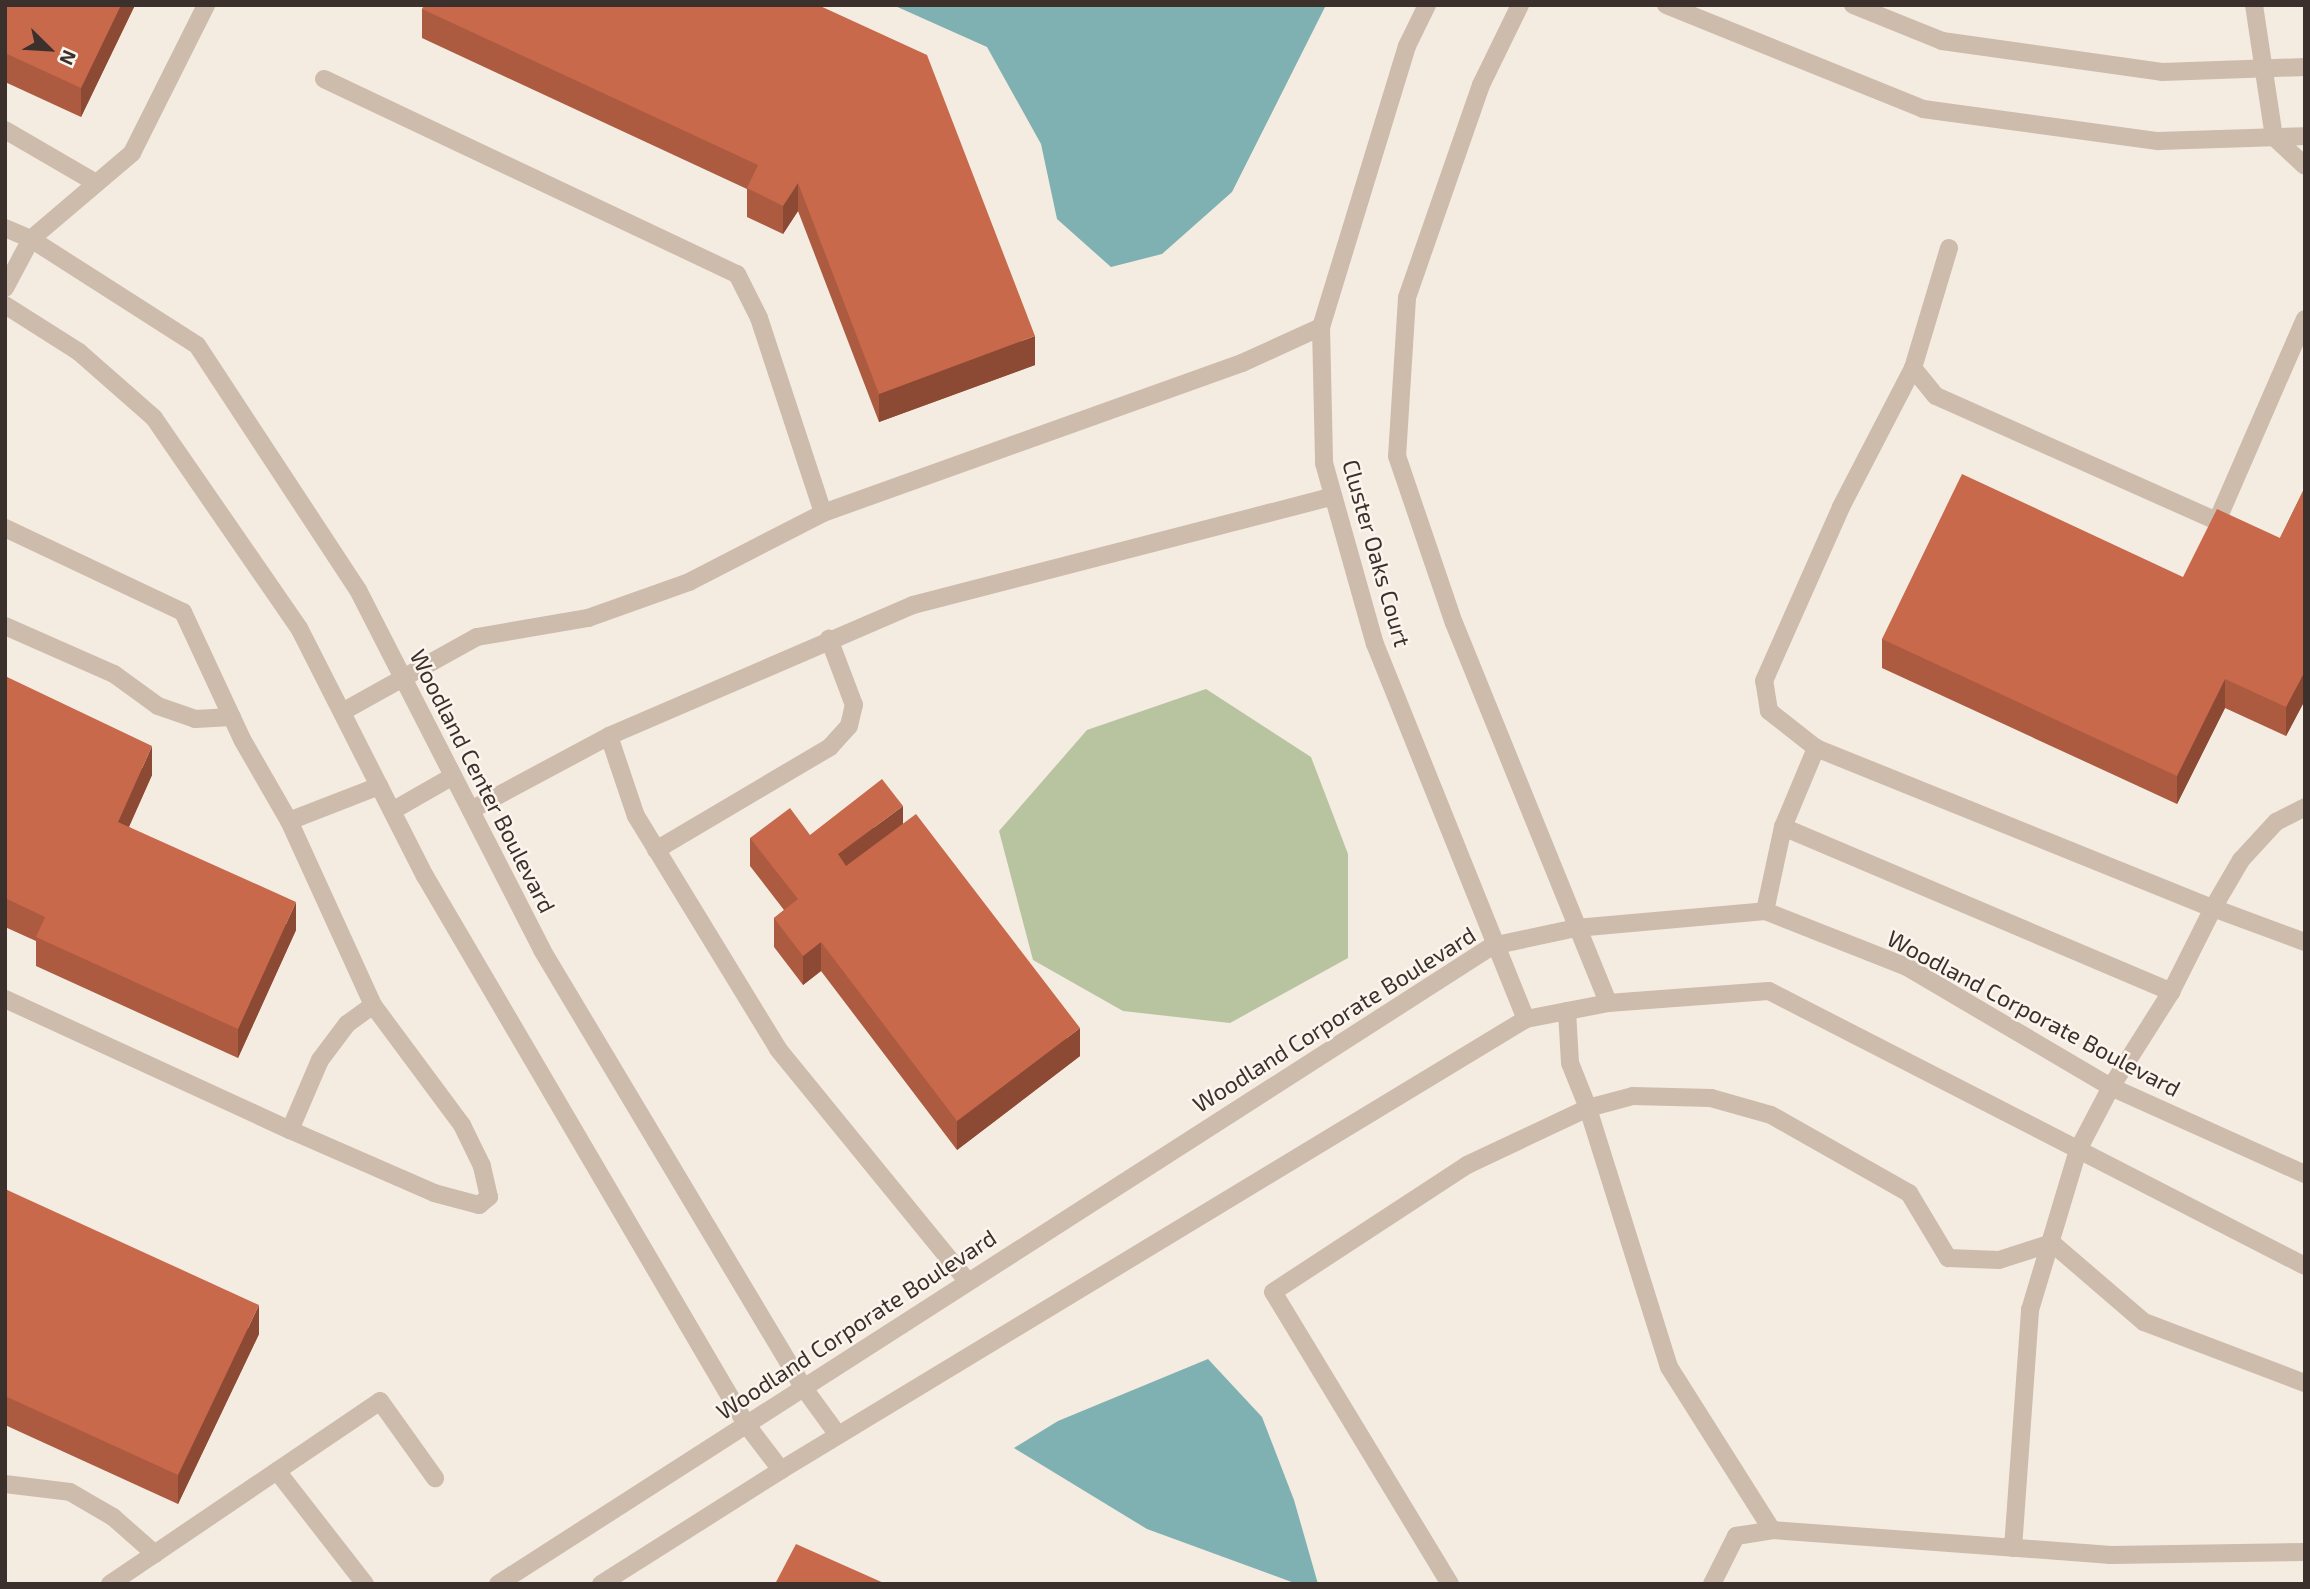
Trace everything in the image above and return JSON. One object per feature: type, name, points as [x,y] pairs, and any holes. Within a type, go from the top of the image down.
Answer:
[{"type":"street","points":[[5,288],[31,239],[132,153],[206,5]]},
{"type":"street","name":"Cluster Oaks Court","points":[[1427,5],[1407,46],[1321,327],[1324,463],[1375,644],[1493,946],[1526,1019]]},
{"type":"street","name":"Cluster Oaks Court","points":[[1520,5],[1481,85],[1407,298],[1397,456],[1454,623],[1608,1003]]},
{"type":"street","points":[[1666,5],[1923,109],[2158,141],[2305,136]]},
{"type":"street","points":[[1853,5],[1942,41],[2162,72],[2305,67]]},
{"type":"street","points":[[2254,5],[2266,68],[2274,137],[2305,166]]},
{"type":"street","points":[[324,79],[737,274],[759,318],[823,513]]},
{"type":"street","points":[[5,130],[96,183]]},
{"type":"street","name":"Woodland Center Boulevard","points":[[5,228],[31,239],[197,345],[359,590],[542,950],[803,1387],[838,1435]]},
{"type":"street","points":[[1949,248],[1913,368],[1841,508],[1764,681],[1769,711],[1816,748],[2213,908],[2305,942]]},
{"type":"street","points":[[5,305],[79,352],[154,418],[299,628],[425,877],[746,1424],[781,1469]]},
{"type":"street","points":[[1913,368],[1936,396],[2217,521],[2305,319]]},
{"type":"street","points":[[342,712],[477,637],[588,618],[689,582],[823,513],[1242,363],[1321,327]]},
{"type":"street","points":[[471,810],[609,736],[829,639],[914,605],[1333,496]]},
{"type":"street","points":[[5,528],[183,612],[232,718],[289,821],[373,1005],[462,1125],[482,1166],[489,1197],[479,1205],[434,1193],[5,999]]},
{"type":"street","points":[[5,626],[114,674],[158,706],[195,719],[232,718]]},
{"type":"street","points":[[656,850],[830,747],[849,726],[854,705],[829,639]]},
{"type":"street","points":[[609,736],[636,816],[778,1049],[967,1281]]},
{"type":"street","points":[[1765,911],[1783,827],[1816,748]]},
{"type":"street","points":[[392,811],[453,776]]},
{"type":"street","points":[[289,821],[379,786]]},
{"type":"street","points":[[2013,1548],[2030,1310],[2078,1150],[2111,1087],[2171,992],[2213,908],[2241,860],[2276,822],[2305,807]]},
{"type":"street","points":[[1783,827],[2171,992]]},
{"type":"street","name":"Woodland Corporate Boulevard","points":[[498,1584],[1493,946],[1576,928],[1765,911],[1907,967],[2111,1087],[2305,1174]]},
{"type":"street","points":[[601,1584],[781,1469],[1526,1019],[1608,1003],[1769,990],[2305,1266]]},
{"type":"street","points":[[290,1130],[320,1059],[347,1024],[373,1005]]},
{"type":"street","points":[[1567,1011],[1570,1063],[1588,1108],[1669,1367],[1772,1530]]},
{"type":"street","points":[[1450,1584],[1273,1292],[1467,1165],[1588,1108],[1633,1096],[1711,1098],[1771,1115],[1909,1193],[1948,1258],[1998,1260],[2052,1243]]},
{"type":"street","points":[[2052,1243],[2144,1322],[2305,1383]]},
{"type":"street","points":[[110,1584],[380,1401],[435,1478]]},
{"type":"street","points":[[277,1471],[365,1584]]},
{"type":"street","points":[[5,1484],[70,1492],[113,1517],[155,1554]]},
{"type":"street","points":[[1712,1584],[1736,1536],[1772,1530],[2111,1555],[2305,1552]]},
{"type":"green space","points":[[1206,689],[1311,757],[1348,854],[1348,958],[1230,1023],[1123,1011],[1033,960],[999,831],[1087,730]]},
{"type":"water","points":[[893,5],[1326,5],[1232,192],[1162,254],[1111,267],[1057,219],[1041,144],[987,47]]},
{"type":"water","points":[[1208,1359],[1262,1417],[1294,1500],[1318,1584],[1297,1584],[1147,1529],[1014,1448],[1058,1421]]},
{"type":"building","points":[[5,5],[121,5],[81,88],[5,53]]},
{"type":"building","points":[[424,5],[818,5],[927,55],[1035,336],[879,394],[798,183],[783,206],[747,188],[758,165],[422,9]]},
{"type":"building","points":[[1962,474],[2183,577],[2217,509],[2280,538],[2305,487],[2305,671],[2286,707],[2225,679],[2177,776],[1882,639]]},
{"type":"building","points":[[5,676],[152,746],[118,822],[296,902],[238,1029],[36,937],[45,917],[5,898]]},
{"type":"building","points":[[882,779],[903,806],[838,854],[846,866],[916,814],[1080,1028],[957,1121],[821,942],[803,956],[774,918],[798,899],[750,838],[790,808],[810,835]]},
{"type":"building","points":[[5,1189],[259,1305],[178,1475],[5,1396]]},
{"type":"building","points":[[796,1544],[886,1584],[775,1584]]}]
